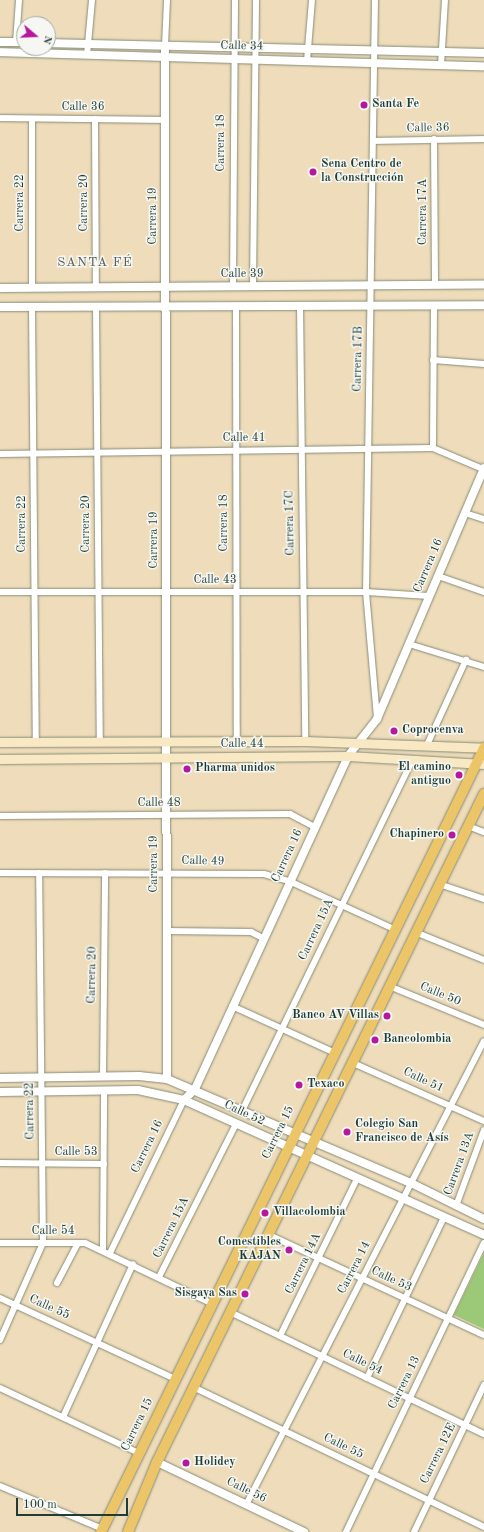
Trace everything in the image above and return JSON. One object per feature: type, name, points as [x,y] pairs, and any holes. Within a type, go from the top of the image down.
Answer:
[{"type":"main road","name":"Calle 44","points":[[0,742],[305,740],[484,748]]},
{"type":"main road","name":"Carrera 15","points":[[102,1530],[333,1052],[394,929],[480,764],[484,748]]},
{"type":"main road","name":"Calle 44","points":[[0,759],[348,756],[480,764]]},
{"type":"main road","points":[[128,1532],[157,1462],[193,1387],[305,1156],[353,1063],[415,932],[484,794]]},
{"type":"street","points":[[18,0],[19,16]]},
{"type":"street","points":[[87,55],[92,0]]},
{"type":"street","name":"Carrera 19","points":[[167,0],[165,46],[167,1079]]},
{"type":"street","name":"Carrera 18","points":[[233,287],[233,47],[236,0]]},
{"type":"street","points":[[253,287],[253,59],[256,0]]},
{"type":"street","points":[[307,61],[312,0]]},
{"type":"street","name":"Carrera 17B","points":[[375,0],[366,592],[377,719]]},
{"type":"street","points":[[441,64],[445,0]]},
{"type":"street","points":[[0,42],[16,42]]},
{"type":"street","name":"Calle 34","points":[[56,43],[484,53]]},
{"type":"street","name":"Calle 34","points":[[0,52],[484,66]]},
{"type":"street","name":"Calle 36","points":[[0,118],[166,120]]},
{"type":"street","name":"Carrera 22","points":[[32,119],[32,288]]},
{"type":"street","name":"Carrera 20","points":[[95,119],[96,287]]},
{"type":"street","name":"Calle 36","points":[[373,140],[484,139]]},
{"type":"street","name":"Carrera 17A","points":[[434,140],[435,286]]},
{"type":"street","name":"Calle 39","points":[[0,288],[96,287],[166,289],[484,285]]},
{"type":"street","points":[[0,307],[166,305],[484,305]]},
{"type":"street","name":"Carrera 17C","points":[[300,305],[305,740]]},
{"type":"street","points":[[433,448],[434,305]]},
{"type":"street","name":"Carrera 20","points":[[96,306],[100,741]]},
{"type":"street","name":"Carrera 18","points":[[236,306],[237,741]]},
{"type":"street","name":"Carrera 22","points":[[32,307],[36,742]]},
{"type":"street","points":[[433,360],[484,364]]},
{"type":"street","name":"Calle 41","points":[[0,454],[166,450],[433,448],[484,468]]},
{"type":"street","name":"Carrera 16","points":[[110,1252],[184,1100],[195,1089],[314,826],[348,756],[377,719],[484,468]]},
{"type":"street","points":[[465,512],[484,519]]},
{"type":"street","points":[[438,576],[484,592]]},
{"type":"street","name":"Calle 43","points":[[0,592],[366,592],[429,596]]},
{"type":"street","points":[[409,644],[466,660],[484,667]]},
{"type":"street","points":[[427,745],[466,660]]},
{"type":"street","name":"Carrera 15A","points":[[242,1111],[413,759]]},
{"type":"street","name":"Calle 48","points":[[0,816],[290,814],[314,826]]},
{"type":"street","points":[[468,826],[484,832]]},
{"type":"street","name":"Calle 49","points":[[0,873],[167,872],[264,874],[289,881],[394,929]]},
{"type":"street","name":"Carrera 22","points":[[0,1340],[43,1243],[39,873]]},
{"type":"street","name":"Carrera 20","points":[[103,1077],[105,873]]},
{"type":"street","points":[[439,884],[484,899]]},
{"type":"street","points":[[167,931],[251,932],[263,938]]},
{"type":"street","points":[[415,932],[484,960]]},
{"type":"street","name":"Calle 50","points":[[389,986],[484,1025]]},
{"type":"street","points":[[232,1006],[333,1052]]},
{"type":"street","name":"Carrera 14","points":[[246,1505],[484,1041]]},
{"type":"street","name":"Calle 51","points":[[353,1063],[484,1120]]},
{"type":"street","name":"Calle 52","points":[[0,1078],[103,1077],[167,1079],[195,1089],[312,1143],[411,1184],[484,1219]]},
{"type":"street","name":"Calle 52","points":[[0,1092],[138,1090],[184,1100],[286,1148],[404,1198],[484,1236]]},
{"type":"street","points":[[103,1249],[104,1091]]},
{"type":"street","points":[[249,1130],[255,1116]]},
{"type":"street","name":"Carrera 15A","points":[[159,1277],[236,1124]]},
{"type":"street","name":"Carrera 13A","points":[[456,1206],[484,1130]]},
{"type":"street","name":"Calle 53","points":[[0,1163],[104,1164]]},
{"type":"street","name":"Carrera 14A","points":[[280,1336],[357,1179]]},
{"type":"street","points":[[367,1378],[444,1217]]},
{"type":"street","name":"Calle 53","points":[[267,1234],[484,1336]]},
{"type":"street","name":"Calle 54","points":[[0,1243],[78,1243],[103,1249],[211,1303]]},
{"type":"street","points":[[57,1283],[78,1243]]},
{"type":"street","name":"Carrera 13","points":[[346,1532],[484,1243]]},
{"type":"street","points":[[63,1417],[96,1341],[133,1264]]},
{"type":"street","name":"Calle 55","points":[[0,1298],[96,1341],[175,1379]]},
{"type":"street","name":"Calle 54","points":[[230,1312],[484,1434]]},
{"type":"street","name":"Carrera 12E","points":[[414,1532],[484,1385]]},
{"type":"street","name":"Calle 55","points":[[193,1387],[484,1527]]},
{"type":"street","points":[[0,1388],[139,1453]]},
{"type":"street","name":"Calle 56","points":[[157,1462],[304,1532]]},
{"type":"street","points":[[0,1486],[102,1530]]},
{"type":"green space","points":[[484,1253],[484,1329],[454,1315]]},
{"type":"place","name":"Santa Fe","points":[[364,105]]},
{"type":"place","name":"Sena Centro de la Construcción","points":[[313,172]]},
{"type":"place","name":"Coprocenva","points":[[394,731]]},
{"type":"place","name":"Pharma unidos","points":[[187,769]]},
{"type":"place","name":"El camino antiguo","points":[[459,775]]},
{"type":"place","name":"Chapinero","points":[[452,835]]},
{"type":"place","name":"Banco AV Villas","points":[[387,1016]]},
{"type":"place","name":"Bancolombia","points":[[375,1040]]},
{"type":"place","name":"Texaco","points":[[299,1085]]},
{"type":"place","name":"Colegio San Francisco de Asís","points":[[347,1132]]},
{"type":"place","name":"Villacolombia","points":[[265,1213]]},
{"type":"place","name":"Comestibles KAJAN","points":[[289,1250]]},
{"type":"place","name":"Sisgaya Sas","points":[[245,1294]]},
{"type":"place","name":"Holidey","points":[[186,1463]]},
{"type":"district","name":"SANTA FÉ","points":[[95,263]]}]
